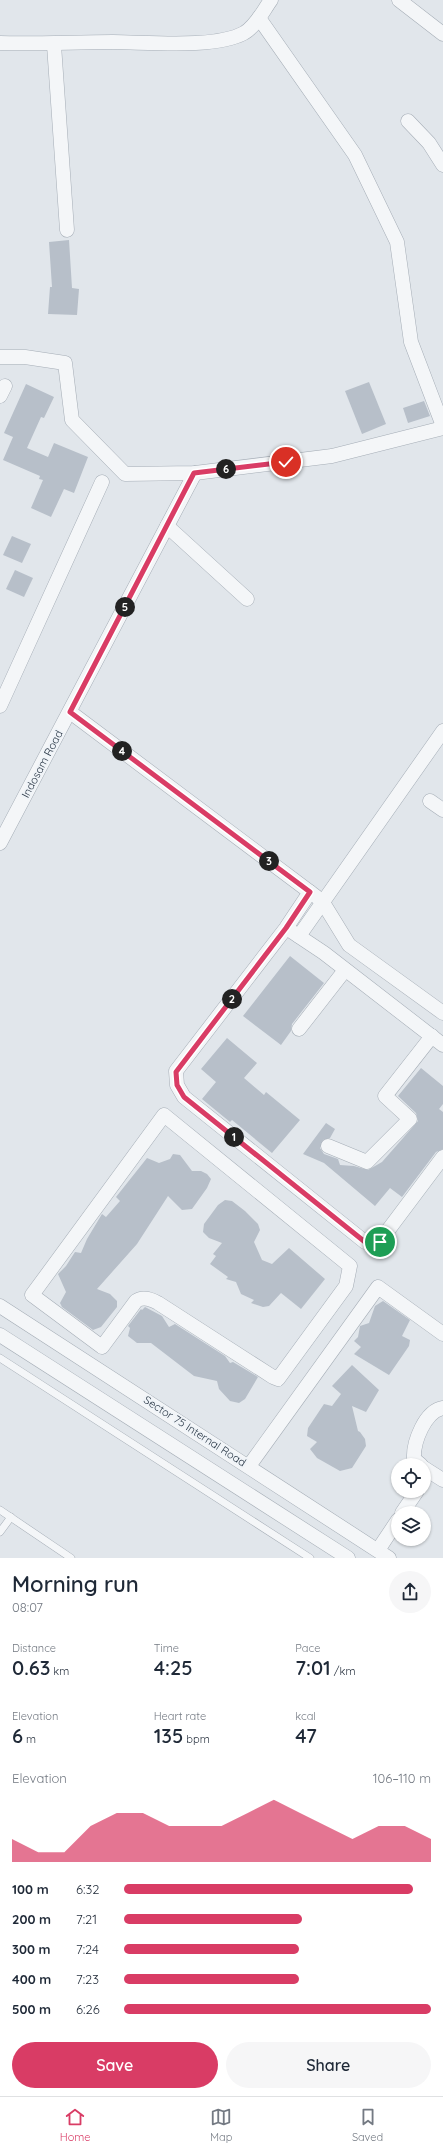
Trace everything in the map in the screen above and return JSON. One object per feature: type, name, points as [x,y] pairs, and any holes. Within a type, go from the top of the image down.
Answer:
[{"type":"street","points":[[0,44],[54,45],[205,41],[230,38],[244,32],[259,18],[270,0]]},
{"type":"street","points":[[399,0],[443,34]]},
{"type":"street","points":[[0,356],[25,357],[65,364],[72,420],[125,474],[194,473],[332,456],[443,427],[411,342],[396,242],[355,155],[259,18]]},
{"type":"street","points":[[54,45],[67,230]]},
{"type":"street","points":[[408,121],[429,143],[443,165]]},
{"type":"street","name":"Indosam Road","points":[[0,843],[194,473]]},
{"type":"street","points":[[0,706],[102,482]]},
{"type":"street","points":[[167,526],[247,599]]},
{"type":"street","points":[[70,712],[322,901],[349,945],[443,1013]]},
{"type":"street","points":[[299,936],[322,901],[443,731]]},
{"type":"street","points":[[430,801],[443,810]]},
{"type":"street","points":[[310,892],[286,928],[176,1072],[177,1085],[184,1097],[365,1242],[380,1242],[443,1157]]},
{"type":"street","points":[[286,928],[324,953],[443,1045]]},
{"type":"street","points":[[299,1029],[345,970]]},
{"type":"street","points":[[328,1146],[367,1162],[410,1119],[385,1096],[432,1036]]},
{"type":"street","points":[[91,1365],[102,1347],[136,1300],[139,1298],[147,1298],[158,1302],[273,1378],[278,1379],[346,1286],[350,1266],[164,1114],[32,1295],[102,1347]]},
{"type":"street","points":[[249,1466],[378,1287],[443,1334]]},
{"type":"street","name":"Sector 75 Internal Road","points":[[0,1306],[249,1466],[375,1554],[390,1558]]},
{"type":"street","points":[[0,1335],[348,1558]]},
{"type":"street","points":[[414,1458],[413,1449],[418,1432],[438,1409],[443,1408]]},
{"type":"street","points":[[431,1474],[443,1480]]},
{"type":"street","points":[[375,1554],[391,1530]]},
{"type":"lane","points":[[0,1358],[310,1558]]},
{"type":"lane","points":[[0,1510],[71,1558]]},
{"type":"lane","points":[[0,1532],[11,1517]]},
{"type":"building","points":[[69,240],[72,288],[79,289],[77,315],[48,314],[50,287],[52,287],[49,242]]},
{"type":"building","points":[[369,382],[386,424],[362,434],[345,391]]},
{"type":"building","points":[[26,384],[54,397],[44,418],[41,417],[27,448],[48,457],[54,443],[88,457],[74,493],[64,489],[51,517],[31,508],[43,480],[39,479],[40,476],[3,460],[13,437],[4,433]]},
{"type":"building","points":[[424,401],[430,416],[408,423],[403,408]]},
{"type":"building","points":[[12,536],[31,544],[22,563],[3,555]]},
{"type":"building","points":[[15,570],[33,578],[24,597],[6,589]]},
{"type":"building","points":[[290,956],[324,983],[292,1024],[291,1031],[281,1045],[243,1016]]},
{"type":"building","points":[[227,1038],[257,1063],[244,1078],[264,1095],[266,1092],[300,1120],[272,1153],[232,1120],[230,1122],[202,1099],[216,1082],[201,1069]]},
{"type":"building","points":[[421,1068],[443,1086],[443,1104],[439,1109],[443,1112],[443,1149],[436,1152],[402,1197],[390,1188],[375,1206],[324,1163],[303,1154],[326,1123],[335,1129],[330,1138],[323,1140],[320,1148],[324,1154],[338,1159],[340,1165],[354,1166],[368,1170],[382,1162],[418,1121],[416,1113],[398,1096]]},
{"type":"building","points":[[173,1154],[180,1155],[192,1171],[201,1171],[207,1174],[211,1179],[207,1188],[192,1209],[182,1210],[168,1196],[137,1244],[97,1289],[110,1294],[117,1301],[117,1307],[101,1327],[93,1330],[62,1307],[60,1303],[66,1292],[58,1274],[66,1266],[75,1252],[81,1253],[87,1239],[102,1214],[106,1217],[120,1201],[116,1197],[147,1158],[159,1163],[170,1159]]},
{"type":"building","points":[[225,1200],[232,1201],[258,1224],[260,1230],[254,1242],[262,1260],[272,1264],[289,1248],[325,1279],[301,1309],[281,1293],[269,1306],[263,1307],[251,1303],[254,1300],[241,1294],[236,1282],[226,1279],[228,1277],[210,1264],[216,1256],[213,1254],[222,1243],[209,1238],[203,1232],[204,1224],[218,1205]]},
{"type":"building","points":[[383,1301],[410,1320],[402,1336],[410,1340],[409,1346],[389,1375],[354,1354],[361,1347],[354,1341],[358,1337],[360,1326],[369,1323],[375,1306]]},
{"type":"building","points":[[145,1307],[162,1316],[169,1327],[175,1324],[225,1356],[230,1363],[233,1362],[258,1377],[245,1399],[239,1403],[230,1401],[219,1389],[217,1381],[194,1376],[151,1343],[137,1343],[128,1336],[130,1328],[128,1326],[141,1309],[142,1310]]},
{"type":"building","points":[[352,1365],[379,1390],[366,1412],[352,1406],[358,1431],[365,1439],[366,1446],[352,1468],[340,1471],[317,1458],[310,1449],[317,1442],[307,1436],[308,1428],[324,1404],[332,1406],[341,1394],[332,1386]]},
{"type":"route","points":[[286,462],[194,473],[70,712],[310,892],[286,928],[176,1072],[177,1085],[184,1097],[365,1242],[380,1242]]}]
